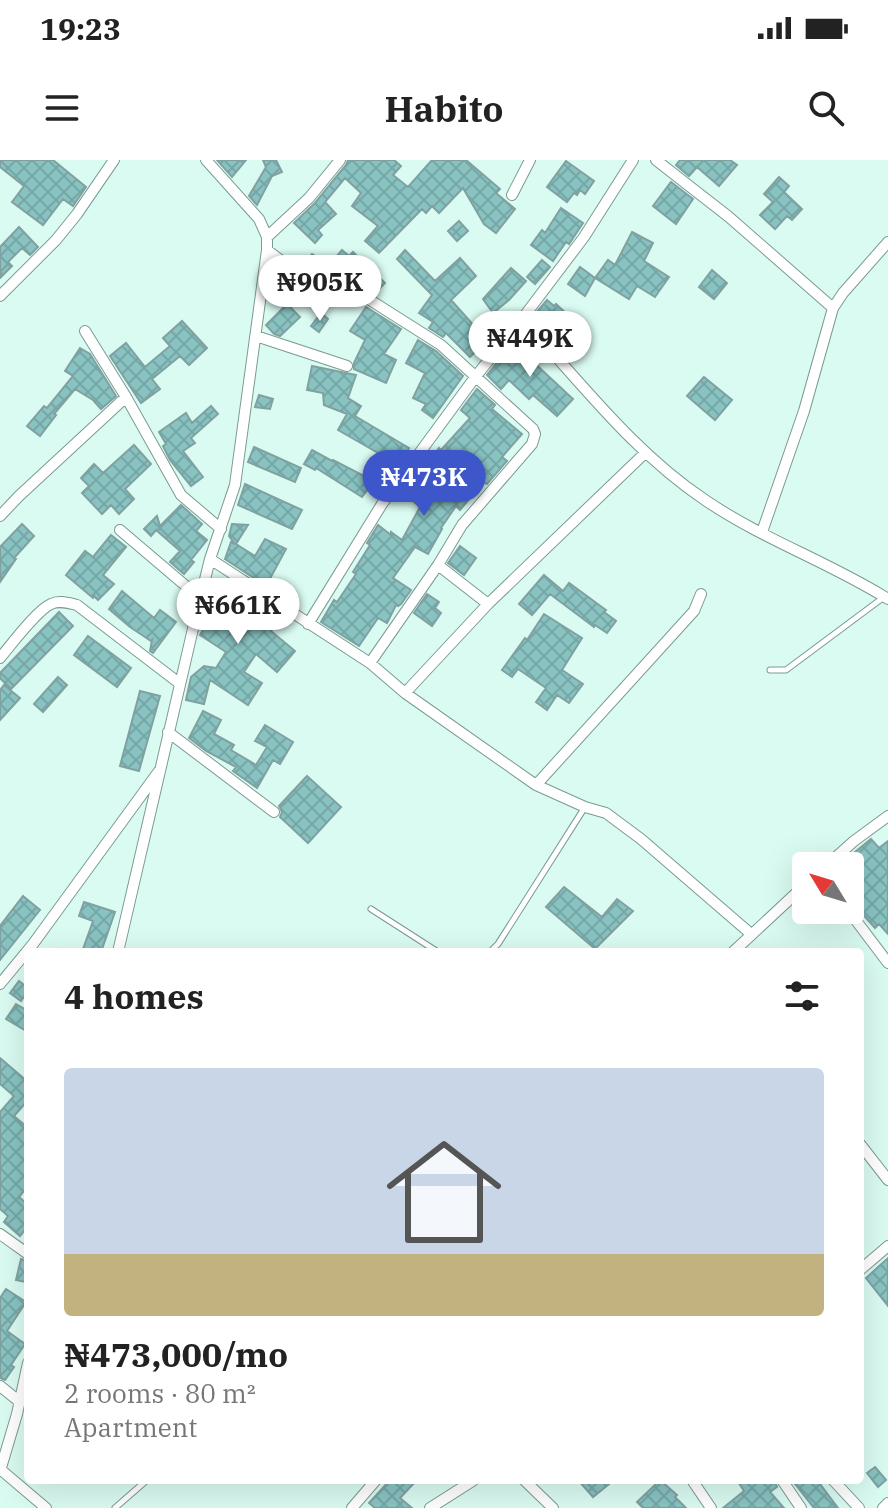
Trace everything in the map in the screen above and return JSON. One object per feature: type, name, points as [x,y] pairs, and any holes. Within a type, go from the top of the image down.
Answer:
[{"type":"street","points":[[0,296],[56,240],[114,160]]},
{"type":"street","points":[[122,948],[179,683],[210,559],[235,485],[267,250],[267,237],[259,219],[206,160]]},
{"type":"street","points":[[267,237],[309,198],[340,160]]},
{"type":"street","points":[[512,195],[530,160]]},
{"type":"street","points":[[308,624],[382,504],[584,237],[633,160]]},
{"type":"street","points":[[656,160],[729,217],[833,308]]},
{"type":"street","points":[[762,532],[804,411],[833,308],[888,242]]},
{"type":"street","points":[[267,250],[291,270],[316,280],[328,289],[359,293],[441,345],[533,429],[535,438],[532,444],[462,525],[370,663]]},
{"type":"street","points":[[522,319],[645,453],[705,500],[886,598]]},
{"type":"street","points":[[85,331],[181,495],[221,529]]},
{"type":"street","points":[[256,336],[347,366]]},
{"type":"street","points":[[0,516],[126,397]]},
{"type":"street","points":[[405,693],[488,604],[645,453]]},
{"type":"street","points":[[120,530],[200,598]]},
{"type":"street","points":[[210,559],[370,663],[405,693],[536,785],[606,813],[641,839],[751,934]]},
{"type":"street","points":[[438,565],[488,604]]},
{"type":"street","points":[[536,785],[694,611],[701,594]]},
{"type":"street","points":[[0,658],[41,611],[51,604],[64,602],[77,605],[179,683]]},
{"type":"street","points":[[168,732],[274,812]]},
{"type":"street","points":[[30,948],[162,766]]},
{"type":"street","points":[[842,852],[888,816]]},
{"type":"street","points":[[737,948],[792,897]]},
{"type":"street","points":[[859,924],[888,963]]},
{"type":"street","points":[[0,984],[24,955]]},
{"type":"street","points":[[864,1149],[888,1180]]},
{"type":"street","points":[[0,1234],[24,1251]]},
{"type":"street","points":[[864,1267],[888,1246]]},
{"type":"street","points":[[0,1386],[24,1404],[17,1414],[0,1470],[46,1508]]},
{"type":"street","points":[[352,1508],[373,1484]]},
{"type":"street","points":[[430,1508],[468,1484]]},
{"type":"street","points":[[528,1484],[553,1508]]},
{"type":"street","points":[[695,1484],[711,1508]]},
{"type":"street","points":[[785,1484],[801,1508]]},
{"type":"street","points":[[837,1484],[859,1508]]},
{"type":"street","points":[[883,1508],[888,1503]]},
{"type":"lane","points":[[770,670],[786,670],[886,598]]},
{"type":"lane","points":[[494,948],[585,807]]},
{"type":"lane","points":[[371,909],[432,948]]},
{"type":"lane","points":[[115,1508],[142,1484]]},
{"type":"building","points":[[0,160],[53,160],[86,187],[73,206],[63,199],[43,225],[12,202],[24,186],[0,167]]},
{"type":"building","points":[[217,160],[246,160],[232,177]]},
{"type":"building","points":[[263,160],[276,160],[282,172],[272,176],[257,205],[249,196],[266,167]]},
{"type":"building","points":[[348,160],[394,160],[401,166],[393,175],[408,187],[432,160],[466,160],[500,189],[496,193],[515,209],[496,233],[484,224],[463,188],[439,213],[432,206],[426,213],[422,209],[379,253],[365,241],[378,226],[352,206],[361,193],[345,178],[325,202],[336,214],[318,230],[322,235],[315,243],[294,223],[315,203]]},
{"type":"building","points":[[680,160],[730,160],[737,165],[719,186],[697,167],[689,176],[676,165]]},
{"type":"building","points":[[566,161],[594,181],[585,194],[580,190],[567,202],[547,187]]},
{"type":"building","points":[[779,177],[789,186],[784,192],[802,209],[792,220],[787,216],[775,229],[760,215],[773,202],[764,194]]},
{"type":"building","points":[[671,182],[693,199],[676,224],[653,206]]},
{"type":"building","points":[[561,208],[583,223],[553,261],[531,245],[542,230],[545,233]]},
{"type":"building","points":[[459,221],[468,231],[457,241],[448,231]]},
{"type":"building","points":[[19,227],[38,247],[30,255],[22,248],[8,262],[12,266],[0,278],[0,247]]},
{"type":"building","points":[[632,232],[653,243],[644,261],[669,277],[655,297],[637,286],[629,299],[595,278],[608,260],[615,265]]},
{"type":"building","points":[[342,250],[349,256],[353,252],[385,283],[376,292],[352,268],[347,274],[343,270],[334,282],[303,267],[312,254],[329,265]]},
{"type":"building","points":[[405,250],[435,281],[460,258],[476,276],[451,300],[476,328],[470,333],[482,345],[470,357],[446,333],[443,337],[429,328],[433,322],[419,313],[432,295],[397,259]]},
{"type":"building","points":[[542,260],[550,267],[535,284],[527,277]]},
{"type":"building","points":[[580,267],[595,278],[585,296],[568,284]]},
{"type":"building","points":[[277,268],[287,276],[274,295],[270,290],[271,276]]},
{"type":"building","points":[[511,268],[526,281],[493,313],[483,299]]},
{"type":"building","points":[[712,270],[727,283],[714,299],[699,287]]},
{"type":"building","points":[[547,300],[569,316],[550,338],[532,318]]},
{"type":"building","points":[[287,304],[300,317],[280,336],[266,325]]},
{"type":"building","points":[[366,307],[401,329],[384,354],[396,360],[386,383],[354,369],[365,340],[350,331]]},
{"type":"building","points":[[321,313],[328,319],[319,332],[311,326]]},
{"type":"building","points":[[182,321],[207,348],[189,365],[180,356],[152,379],[160,389],[141,403],[110,356],[126,343],[145,367],[170,346],[163,338]]},
{"type":"building","points":[[529,339],[539,350],[530,359],[573,399],[557,416],[533,395],[529,399],[509,380],[501,389],[487,375],[500,359],[504,363]]},
{"type":"building","points":[[418,340],[436,351],[463,376],[433,418],[422,410],[426,404],[413,398],[425,373],[406,363]]},
{"type":"building","points":[[80,348],[90,354],[116,396],[101,409],[75,389],[40,436],[27,426],[44,406],[47,408],[73,376],[65,371]]},
{"type":"building","points":[[312,366],[356,375],[348,398],[361,406],[355,416],[409,448],[399,465],[338,430],[347,414],[324,405],[323,393],[307,390]]},
{"type":"building","points":[[704,377],[732,400],[715,420],[687,396]]},
{"type":"building","points":[[477,389],[495,405],[492,409],[522,434],[502,457],[507,461],[487,484],[483,482],[460,510],[456,506],[428,554],[415,547],[393,578],[411,590],[401,604],[396,605],[387,623],[378,618],[359,646],[321,622],[334,600],[337,602],[356,574],[353,572],[378,525],[402,540],[420,507],[404,493],[439,448],[441,450],[470,418],[461,410]]},
{"type":"building","points":[[259,395],[273,399],[270,409],[255,407]]},
{"type":"building","points":[[211,406],[218,414],[191,438],[195,443],[183,451],[203,477],[191,486],[170,460],[159,432],[186,413],[192,423]]},
{"type":"building","points":[[134,445],[151,464],[125,489],[134,499],[119,514],[111,505],[102,514],[82,493],[89,486],[81,478],[94,464],[103,473]]},
{"type":"building","points":[[254,447],[301,468],[295,482],[248,462]]},
{"type":"building","points":[[312,450],[374,481],[362,497],[316,468],[304,464]]},
{"type":"building","points":[[245,484],[302,510],[292,529],[238,505]]},
{"type":"building","points":[[181,505],[202,524],[196,531],[207,540],[184,574],[170,562],[180,551],[156,530],[151,536],[144,529],[157,516],[160,526]]},
{"type":"building","points":[[22,524],[34,536],[14,558],[0,582],[0,547]]},
{"type":"building","points":[[232,524],[248,525],[236,544],[255,556],[265,539],[286,549],[266,586],[225,559],[231,542],[235,544],[229,536]]},
{"type":"building","points":[[111,535],[126,547],[103,575],[114,584],[98,600],[66,575],[85,551],[93,557]]},
{"type":"building","points":[[460,546],[476,558],[464,575],[448,563]]},
{"type":"building","points":[[544,575],[563,591],[569,583],[606,610],[604,612],[616,621],[607,633],[550,594],[532,615],[519,604]]},
{"type":"building","points":[[218,580],[278,620],[271,631],[295,651],[277,672],[256,654],[244,672],[262,683],[248,705],[210,680],[204,704],[186,700],[191,677],[204,666],[216,668],[226,652],[200,635],[218,605],[208,599]]},
{"type":"building","points":[[122,591],[154,618],[160,610],[176,622],[153,653],[150,651],[152,640],[109,609]]},
{"type":"building","points":[[427,594],[439,602],[435,608],[441,613],[432,626],[414,613]]},
{"type":"building","points":[[59,612],[73,626],[11,689],[0,678],[0,673]]},
{"type":"building","points":[[544,614],[582,638],[562,670],[583,684],[569,703],[557,695],[547,710],[536,702],[546,688],[518,669],[512,677],[502,670]]},
{"type":"building","points":[[88,636],[131,668],[117,687],[74,655]]},
{"type":"building","points":[[58,677],[67,685],[43,712],[34,704]]},
{"type":"building","points":[[4,685],[20,698],[0,720],[0,690]]},
{"type":"building","points":[[140,691],[160,696],[139,771],[120,766]]},
{"type":"building","points":[[203,711],[221,720],[214,734],[234,745],[231,750],[256,765],[267,747],[255,741],[265,725],[293,742],[280,764],[273,760],[257,788],[233,771],[236,767],[189,738]]},
{"type":"building","points":[[307,776],[341,807],[308,843],[280,817],[282,812],[279,806]]},
{"type":"building","points":[[871,839],[879,848],[888,841],[888,934],[879,924],[875,928],[864,916],[864,852],[855,852]]},
{"type":"building","points":[[564,887],[602,917],[617,899],[633,911],[594,948],[546,907]]},
{"type":"building","points":[[23,896],[40,910],[0,960],[0,926]]},
{"type":"building","points":[[84,902],[115,912],[102,948],[83,948],[93,921],[79,916]]},
{"type":"building","points":[[19,981],[24,985],[21,1001],[10,993]]},
{"type":"building","points":[[16,1004],[24,1009],[24,1030],[6,1019]]},
{"type":"building","points":[[0,1058],[24,1079],[24,1105],[14,1116],[24,1125],[24,1191],[19,1197],[24,1201],[24,1231],[20,1236],[4,1222],[8,1216],[0,1209],[0,1112],[14,1096],[0,1084]]},
{"type":"building","points":[[888,1258],[888,1306],[866,1278]]},
{"type":"building","points":[[21,1259],[24,1260],[24,1282],[16,1280]]},
{"type":"building","points":[[6,1289],[24,1301],[7,1331],[24,1346],[5,1380],[0,1378],[0,1298]]},
{"type":"building","points":[[875,1467],[886,1480],[878,1487],[867,1473]]},
{"type":"building","points":[[386,1484],[413,1484],[400,1498],[412,1508],[375,1508],[369,1503]]},
{"type":"building","points":[[582,1484],[609,1484],[593,1497]]},
{"type":"building","points":[[656,1484],[665,1484],[686,1508],[643,1508],[637,1502]]},
{"type":"building","points":[[740,1484],[776,1484],[777,1487],[770,1492],[784,1508],[723,1508],[744,1491]]},
{"type":"building","points":[[795,1484],[820,1484],[838,1508],[814,1508]]}]
